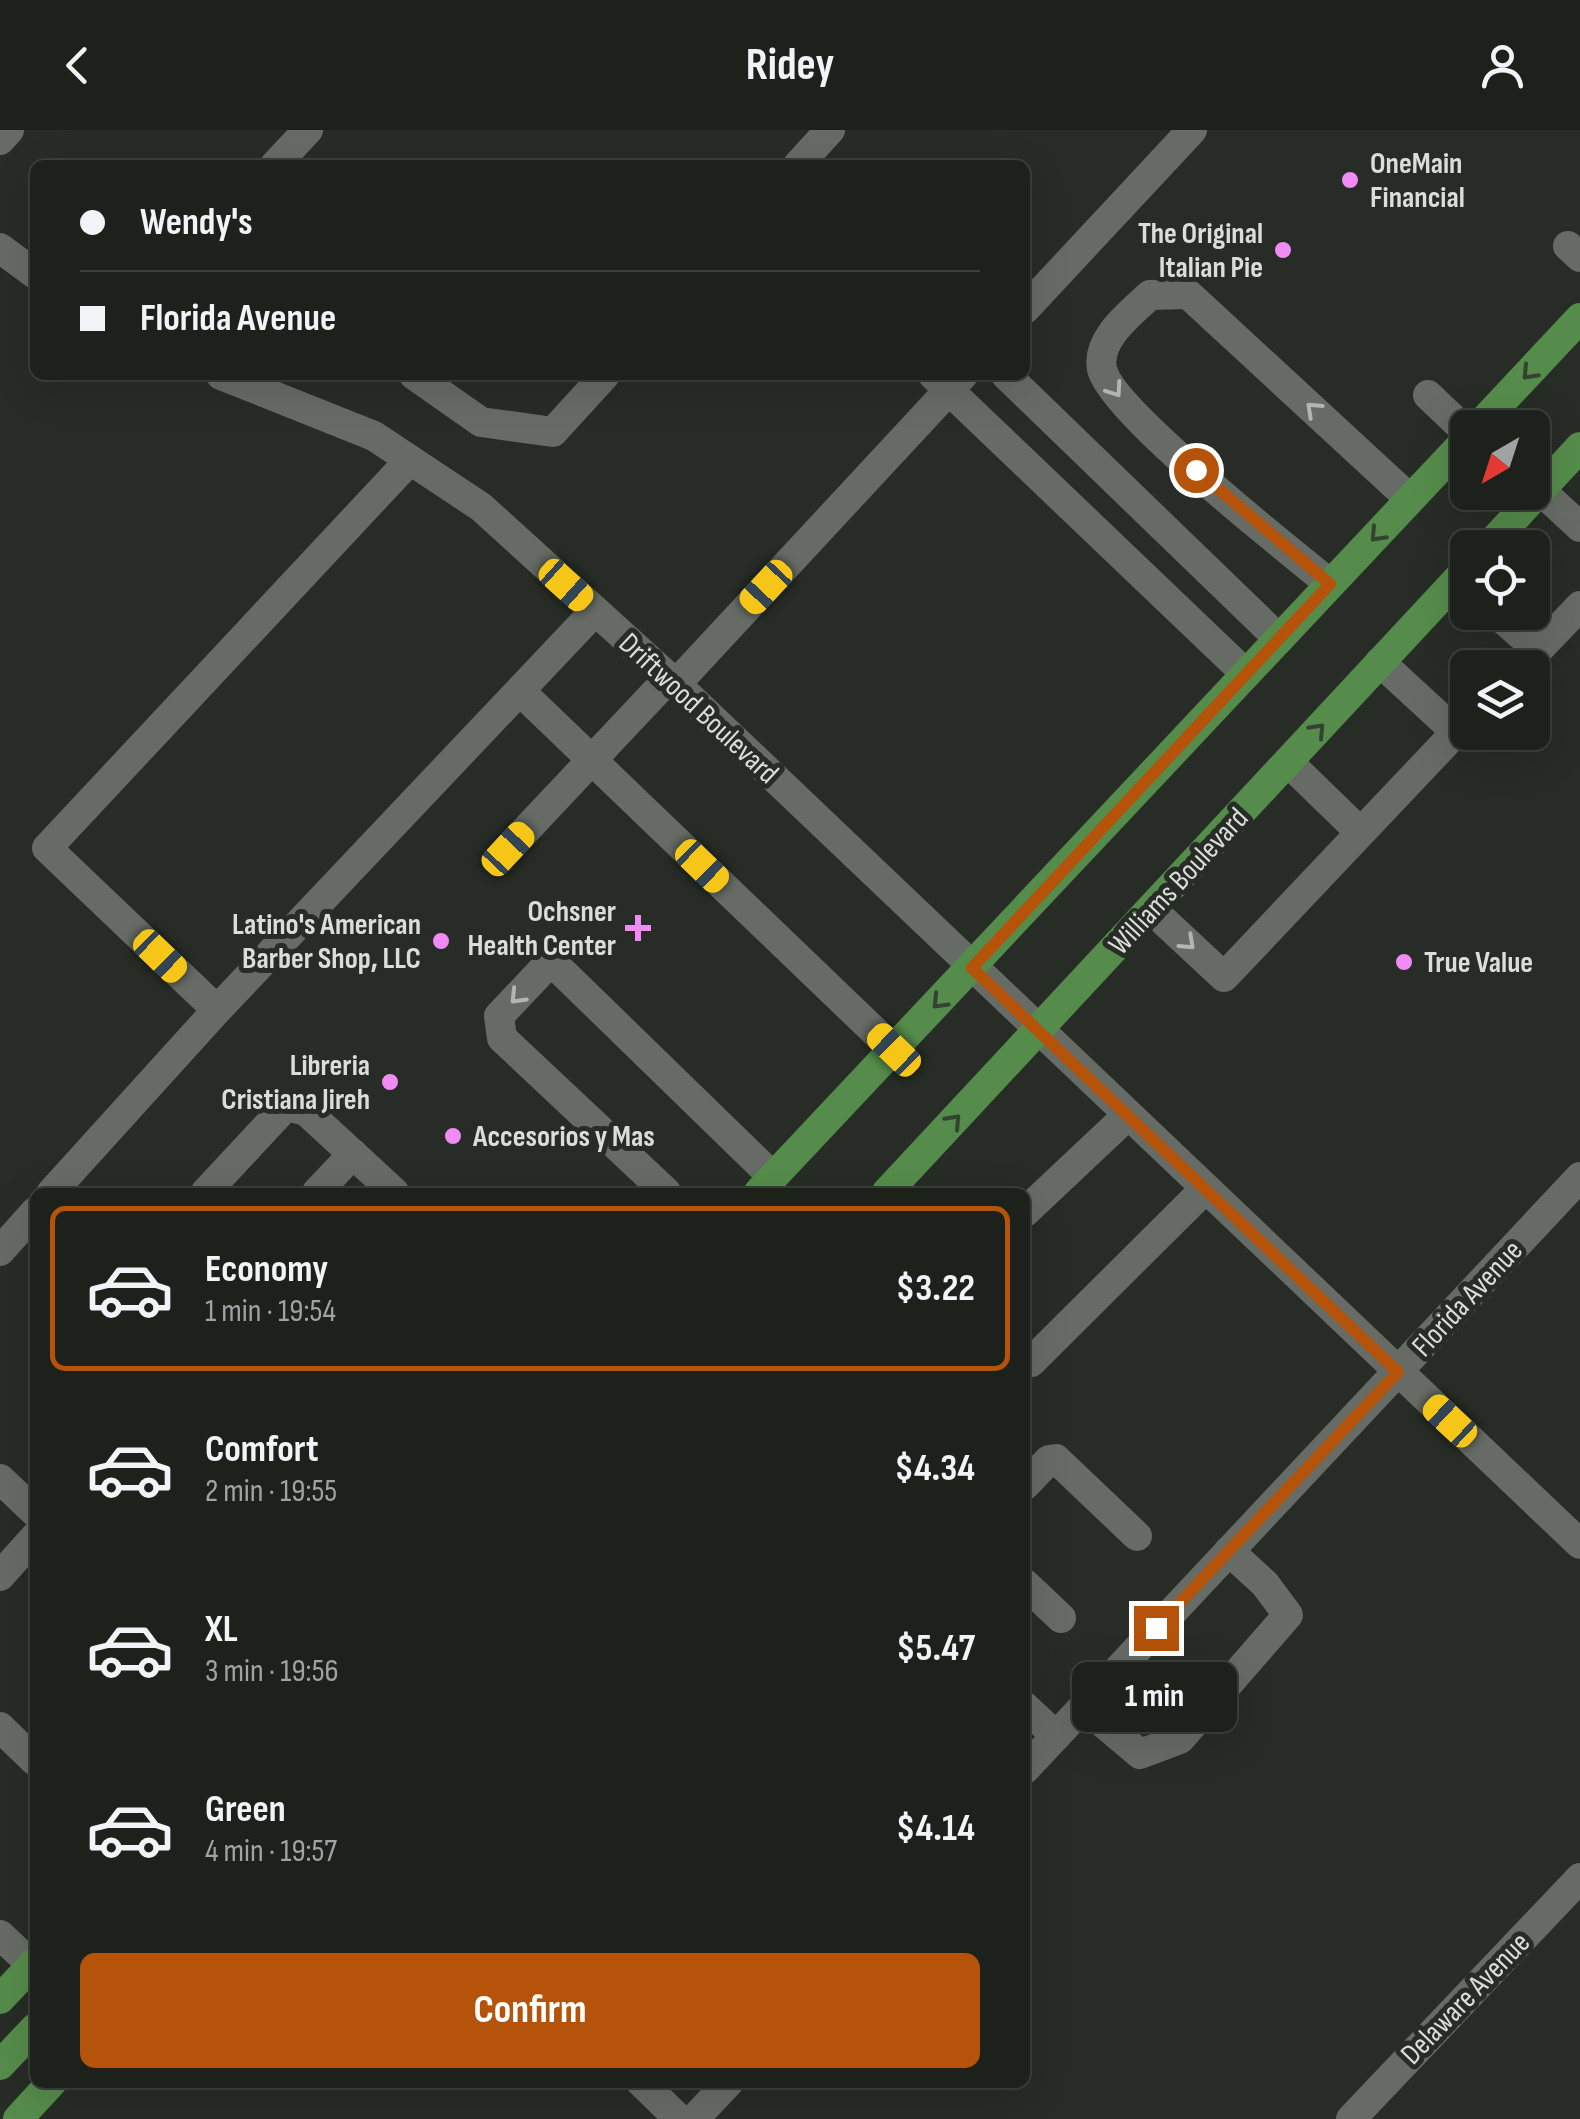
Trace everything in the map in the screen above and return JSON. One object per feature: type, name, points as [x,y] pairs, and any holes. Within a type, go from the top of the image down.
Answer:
[{"type":"main road","points":[[1494,410],[1580,318]]},
{"type":"main road","points":[[1550,474],[1580,420]]},
{"type":"main road","points":[[766,1185],[1450,455]]},
{"type":"main road","points":[[1550,480],[1577,455]]},
{"type":"main road","points":[[1504,530],[1522,510]]},
{"type":"main road","name":"Williams Boulevard","points":[[891,1188],[1380,662],[1450,592]]},
{"type":"main road","points":[[0,1999],[30,1968]]},
{"type":"main road","points":[[0,2065],[30,2033]]},
{"type":"main road","points":[[18,2119],[46,2088]]},
{"type":"street","points":[[0,140],[8,130]]},
{"type":"street","points":[[281,160],[308,130]]},
{"type":"street","points":[[803,160],[830,130]]},
{"type":"street","points":[[1030,304],[1192,130]]},
{"type":"street","points":[[0,248],[30,270]]},
{"type":"street","points":[[1330,584],[1141,423],[1108,386],[1101,365],[1113,329],[1150,295],[1188,294],[1410,499]]},
{"type":"street","name":"Driftwood Boulevard","points":[[234,380],[374,436],[480,507],[672,681],[1580,1544]]},
{"type":"street","points":[[421,380],[481,422],[553,432],[600,380]]},
{"type":"street","points":[[508,849],[672,681],[949,380],[1246,674]]},
{"type":"street","points":[[1011,380],[1279,639]]},
{"type":"street","points":[[1428,395],[1450,417]]},
{"type":"street","points":[[217,1010],[47,848],[410,460]]},
{"type":"street","points":[[1550,496],[1580,527]]},
{"type":"street","points":[[1515,630],[1538,650],[1580,606]]},
{"type":"street","points":[[56,1188],[217,1010],[595,611]]},
{"type":"street","points":[[1151,910],[1224,977],[1456,732],[1380,662]]},
{"type":"street","points":[[520,691],[894,1050]]},
{"type":"street","points":[[1288,762],[1360,832]]},
{"type":"street","points":[[662,1188],[502,1038],[499,1016],[551,962],[766,1185]]},
{"type":"street","points":[[210,1188],[286,1106],[306,1111],[390,1188]]},
{"type":"street","points":[[1030,1207],[1128,1115]]},
{"type":"street","points":[[321,1188],[353,1154]]},
{"type":"street","name":"Florida Avenue","points":[[1030,1758],[1056,1736],[1580,1177]]},
{"type":"street","points":[[1030,1361],[1205,1189]]},
{"type":"street","points":[[0,1251],[30,1218]]},
{"type":"street","points":[[1030,1480],[1049,1460],[1056,1459],[1137,1536]]},
{"type":"street","points":[[0,1479],[30,1507]]},
{"type":"street","points":[[0,1576],[30,1543]]},
{"type":"street","points":[[1083,1706],[1140,1754],[1180,1739],[1288,1615],[1264,1584],[1229,1551]]},
{"type":"street","points":[[1030,1589],[1061,1618]]},
{"type":"street","points":[[1030,1712],[1056,1736]]},
{"type":"street","points":[[0,1727],[30,1755]]},
{"type":"street","name":"Delaware Avenue","points":[[1350,2119],[1580,1878]]},
{"type":"street","points":[[0,1935],[30,1961]]},
{"type":"street","points":[[647,2088],[679,2119]]},
{"type":"street","points":[[694,2119],[722,2088]]},
{"type":"place","name":"OneMain Financial","points":[[1350,180]]},
{"type":"place","name":"The Original Italian Pie","points":[[1283,250]]},
{"type":"place","name":"Ochsner Health Center","points":[[638,928]]},
{"type":"place","name":"Latino's American Barber Shop, LLC","points":[[441,941]]},
{"type":"place","name":"True Value","points":[[1404,962]]},
{"type":"place","name":"Libreria Cristiana Jireh","points":[[390,1082]]},
{"type":"place","name":"Accesorios y Mas","points":[[453,1136]]},
{"type":"route","points":[[1156,1628],[1398,1372],[972,968],[1330,584],[1196,470]]}]
